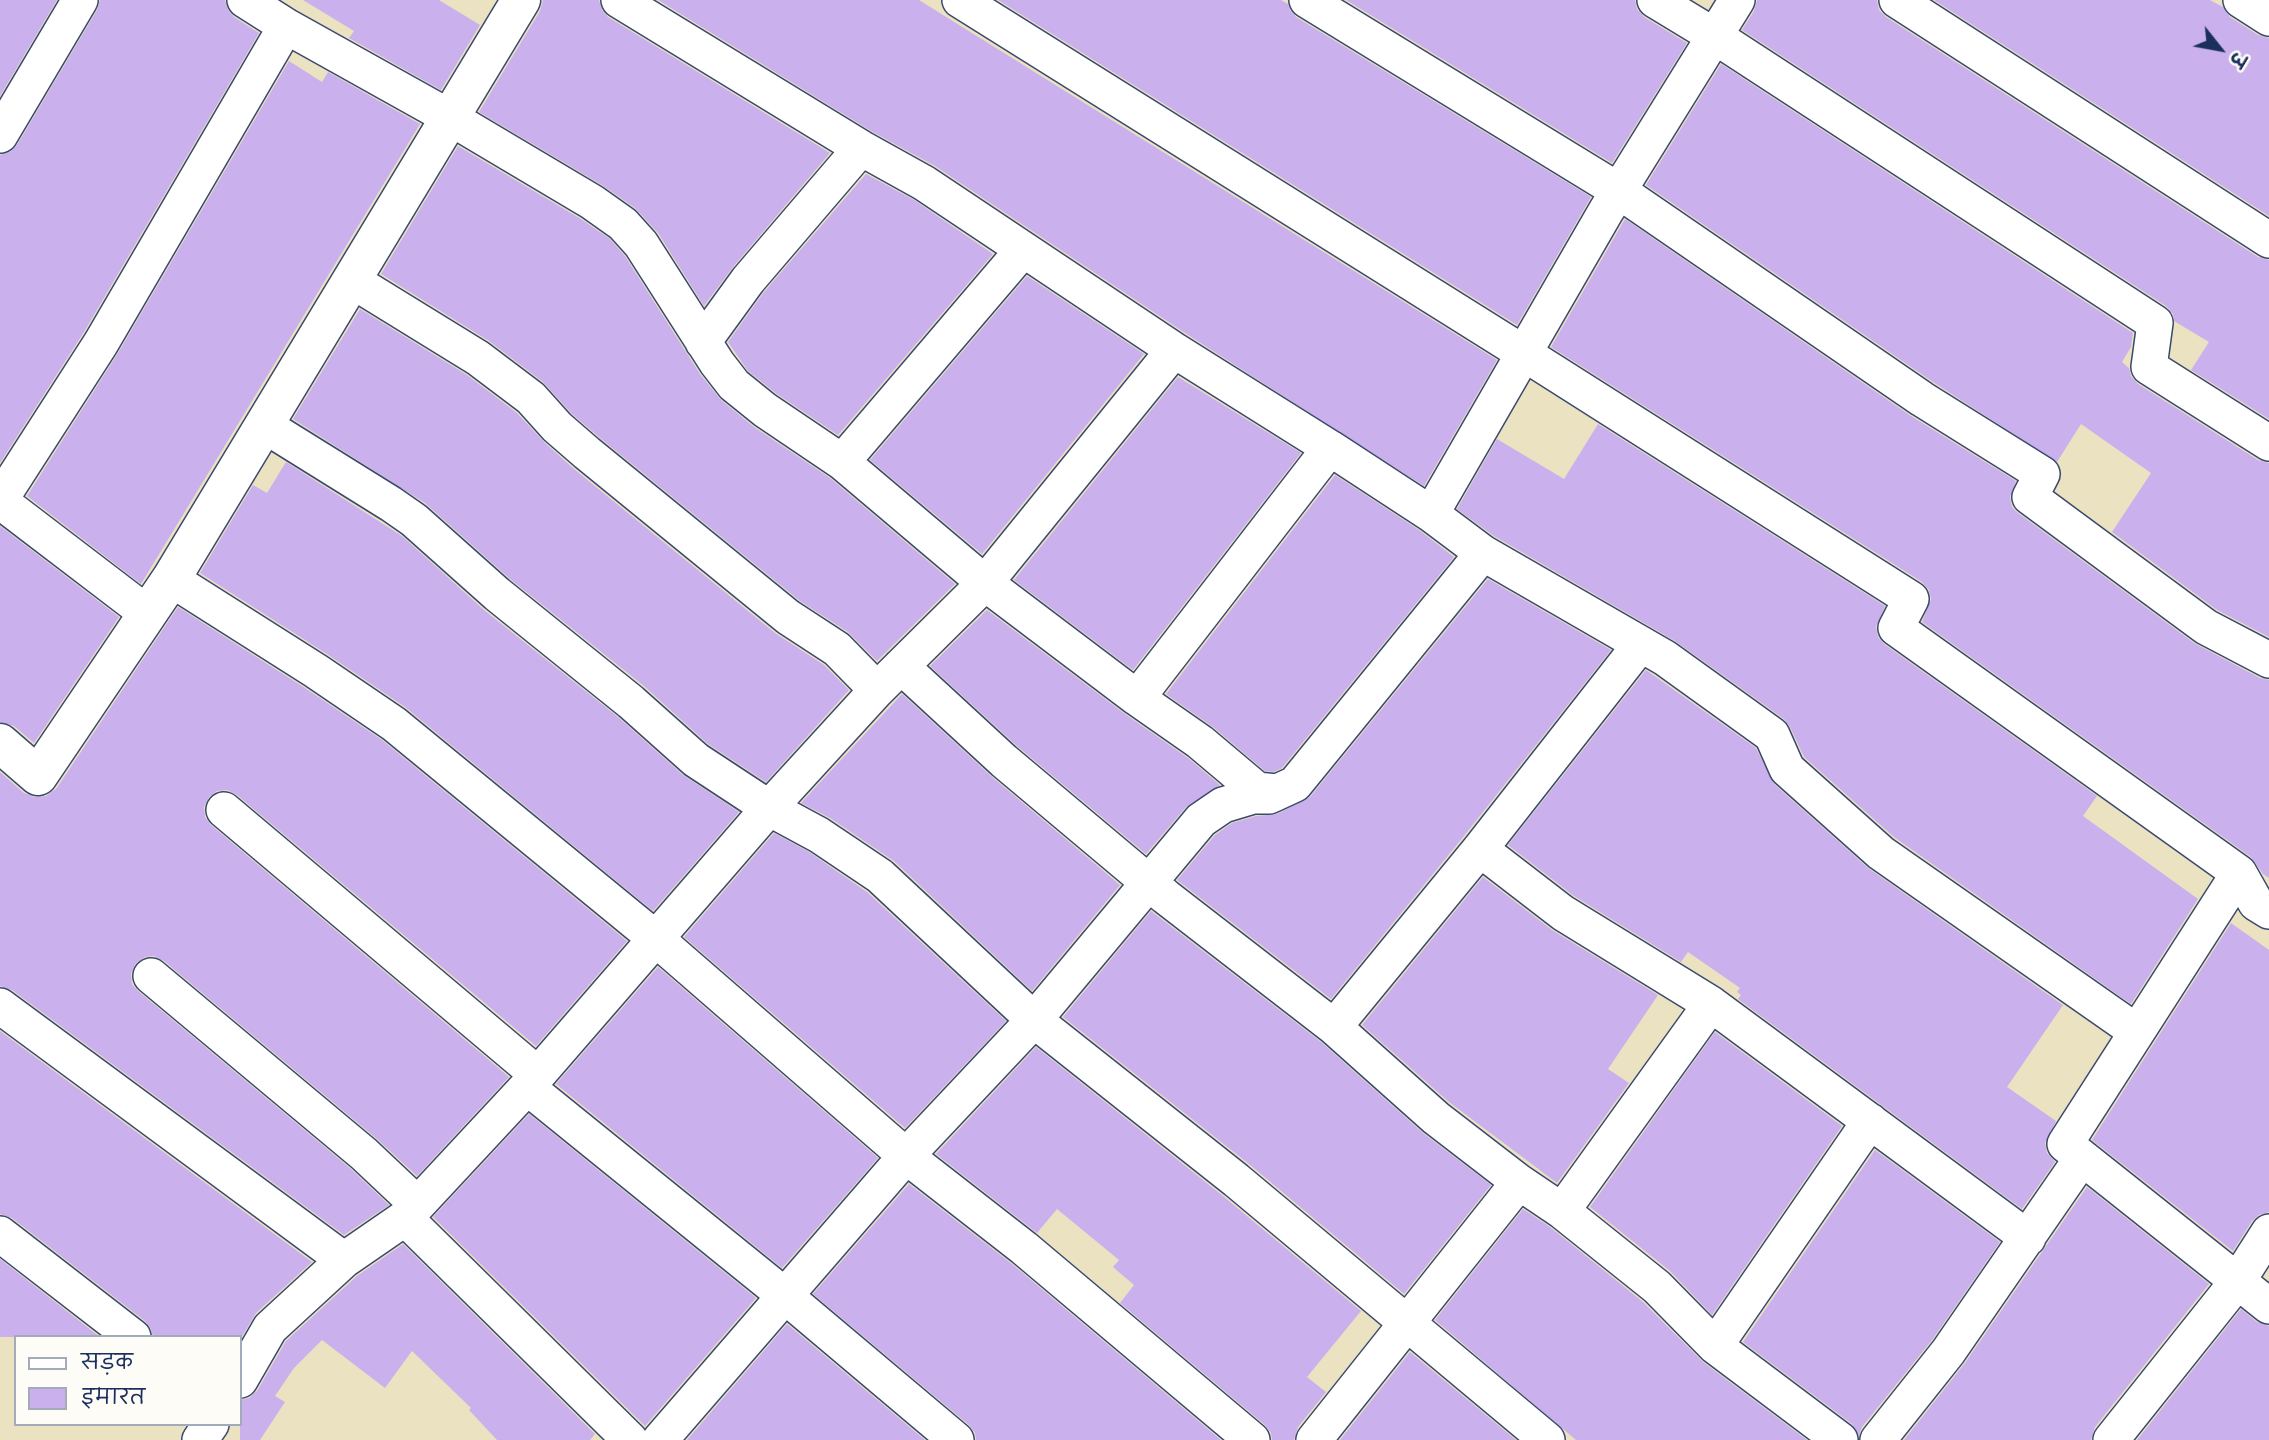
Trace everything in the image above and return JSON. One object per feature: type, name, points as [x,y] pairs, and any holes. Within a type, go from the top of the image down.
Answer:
[{"type":"street","points":[[0,135],[80,0]]},
{"type":"street","points":[[245,0],[286,26],[449,117],[592,202],[623,224],[640,244],[734,385],[765,410],[842,462],[985,583],[1200,742],[1257,790],[1276,792]]},
{"type":"street","points":[[0,743],[38,776],[172,579],[521,0]]},
{"type":"street","points":[[620,0],[861,148],[924,183],[1022,251],[1431,514],[1483,553],[1665,658],[1772,735],[1787,769],[1881,853],[2137,1032]]},
{"type":"street","points":[[960,0],[1911,600],[1896,628],[2258,892],[2137,1032],[2065,1144],[2269,1306]]},
{"type":"street","points":[[1307,0],[1619,191],[1922,400],[2042,474],[2029,497],[2206,627],[2269,660]]},
{"type":"street","points":[[1655,0],[2155,323],[2149,367],[2269,443]]},
{"type":"street","points":[[1431,514],[1619,191],[1737,0]]},
{"type":"street","points":[[1897,0],[2269,240]]},
{"type":"street","points":[[2241,0],[2269,18]]},
{"type":"street","points":[[148,614],[0,500],[101,343],[286,26]]},
{"type":"street","points":[[703,342],[748,280],[861,148]]},
{"type":"street","points":[[842,462],[1022,251]]},
{"type":"street","points":[[353,281],[478,358],[531,398],[557,427],[587,453],[788,617],[889,678],[1004,761],[1166,897],[1334,1027],[1436,1118],[1519,1182],[1562,1211],[1657,1287],[1715,1346],[1840,1440]]},
{"type":"street","points":[[242,1377],[271,1328],[344,1260],[411,1211],[532,1081],[769,808],[889,678],[985,583],[1174,350]]},
{"type":"street","points":[[264,425],[414,520],[696,760],[880,876],[1034,1020],[1236,1180],[1548,1440]]},
{"type":"street","points":[[1137,698],[1330,448]]},
{"type":"street","points":[[660,1440],[906,1156],[1034,1020],[1201,820],[1223,804],[1253,796],[1269,796],[1295,784],[1483,553]]},
{"type":"street","points":[[172,579],[394,724],[656,938],[906,1156],[1024,1248],[1252,1440]]},
{"type":"street","points":[[1334,1027],[1480,849],[1640,645]]},
{"type":"street","points":[[224,810],[532,1081],[956,1440]]},
{"type":"street","points":[[1480,849],[1563,913],[1711,1004],[2028,1238]]},
{"type":"street","points":[[151,976],[364,1154],[411,1211],[629,1440]]},
{"type":"street","points":[[1562,1211],[1711,1004]]},
{"type":"street","points":[[0,1006],[344,1260]]},
{"type":"street","points":[[1715,1346],[1870,1121]]},
{"type":"street","points":[[1878,1440],[1948,1352],[2082,1158]]},
{"type":"street","points":[[1314,1440],[1519,1182]]},
{"type":"street","points":[[2111,1440],[2236,1282],[2269,1232]]},
{"type":"street","points":[[0,1234],[130,1335]]},
{"type":"building","points":[[0,0],[57,0],[0,96]]},
{"type":"building","points":[[100,0],[225,0],[234,17],[259,33],[84,332],[0,463],[0,155],[10,152],[17,145],[97,10]]},
{"type":"building","points":[[303,0],[439,0],[480,25],[441,90],[349,38],[354,31]]},
{"type":"building","points":[[543,0],[599,0],[608,17],[830,153],[733,267],[704,306],[658,233],[635,208],[602,185],[479,112],[540,11]]},
{"type":"building","points":[[658,0],[919,0],[1497,360],[1424,486],[1185,333],[935,166],[871,131]]},
{"type":"building","points":[[998,0],[1281,0],[1288,4],[1296,17],[1591,197],[1517,325]]},
{"type":"building","points":[[1346,0],[1635,0],[1637,9],[1644,17],[1687,43],[1612,163]]},
{"type":"building","points":[[1757,0],[1877,0],[1879,10],[1886,17],[2258,257],[2269,260],[2269,419],[2191,370],[2209,342],[2174,321],[2173,314],[2166,306],[1742,30],[1754,11]]},
{"type":"building","points":[[1934,0],[2210,0],[2223,7],[2230,17],[2258,35],[2269,38],[2269,216]]},
{"type":"building","points":[[289,61],[322,82],[328,72],[420,124],[141,584],[27,496],[118,353]]},
{"type":"building","points":[[1721,64],[2133,333],[2131,347],[2122,362],[2129,368],[2131,376],[2138,384],[2258,460],[2269,463],[2269,637],[2217,610],[2112,532],[2151,473],[2081,424],[2057,462],[1933,382],[1646,185]]},
{"type":"building","points":[[458,146],[610,239],[625,256],[700,374],[721,400],[754,427],[830,478],[955,584],[877,661],[848,632],[800,601],[600,438],[571,413],[543,382],[489,341],[381,274]]},
{"type":"building","points":[[866,174],[914,200],[993,254],[838,435],[748,371],[728,342],[764,292]]},
{"type":"building","points":[[1625,219],[1911,416],[2016,481],[2010,497],[2012,507],[2018,513],[2194,643],[2260,678],[2269,680],[2269,878],[2251,857],[1922,622],[1931,599],[1929,590],[1922,582],[1551,347]]},
{"type":"building","points":[[1027,276],[1144,354],[982,554],[870,460]]},
{"type":"building","points":[[360,309],[467,375],[517,413],[574,469],[775,633],[824,665],[849,690],[766,782],[708,744],[644,686],[510,579],[425,503],[293,419]]},
{"type":"building","points":[[1178,377],[1301,453],[1133,670],[1014,580]]},
{"type":"building","points":[[1598,424],[1885,606],[1876,627],[1878,637],[1884,644],[2097,796],[2083,816],[2198,899],[2131,1004],[1894,837],[1804,757],[1784,719],[1675,641],[1494,536],[1457,509],[1497,439],[1564,479]]},
{"type":"building","points":[[286,462],[402,536],[484,610],[618,717],[683,775],[739,812],[653,911],[405,707],[200,573],[253,485],[267,493]]},
{"type":"building","points":[[1335,475],[1419,530],[1454,557],[1282,768],[1274,772],[1265,771],[1213,727],[1166,694]]},
{"type":"building","points":[[0,526],[119,617],[34,743],[14,726],[0,722]]},
{"type":"building","points":[[1488,579],[1611,650],[1331,999],[1177,880],[1215,835],[1232,823],[1256,816],[1277,814],[1310,797]]},
{"type":"building","points":[[178,607],[382,740],[627,941],[536,1046],[237,795],[227,790],[217,791],[209,797],[204,807],[205,817],[211,825],[509,1077],[417,1176],[377,1139],[164,961],[154,956],[145,957],[136,963],[131,973],[132,984],[138,991],[351,1169],[389,1205],[344,1235],[12,990],[0,986],[0,772],[24,793],[34,797],[46,796],[56,789]]},
{"type":"building","points":[[987,610],[1188,758],[1220,785],[1186,807],[1146,854],[1017,746],[930,666]]},
{"type":"building","points":[[1646,670],[1756,748],[1774,784],[1868,868],[2063,1005],[2007,1087],[2056,1121],[2045,1143],[2047,1153],[2055,1162],[2022,1209],[1738,999],[1741,995],[1737,992],[1740,988],[1688,952],[1681,962],[1574,896],[1508,845]]},
{"type":"building","points":[[902,694],[991,776],[1120,885],[1032,991],[894,861],[830,818],[801,803]]},
{"type":"building","points":[[774,833],[809,852],[867,892],[1006,1021],[905,1128],[684,937]]},
{"type":"building","points":[[1483,877],[1552,930],[1658,995],[1608,1069],[1629,1083],[1557,1183],[1449,1102],[1362,1025]]},
{"type":"building","points":[[1151,911],[1321,1042],[1423,1133],[1491,1185],[1404,1294],[1249,1164],[1063,1017]]},
{"type":"building","points":[[2231,923],[2269,950],[2269,1212],[2252,1221],[2233,1251],[2092,1140]]},
{"type":"building","points":[[658,967],[878,1158],[782,1268],[556,1084]]},
{"type":"building","points":[[0,1031],[312,1262],[256,1313],[242,1337],[152,1335],[145,1321],[12,1218],[0,1214]]},
{"type":"building","points":[[1715,1032],[1842,1126],[1712,1315],[1670,1271],[1590,1207]]},
{"type":"building","points":[[1036,1047],[1223,1196],[1361,1311],[1307,1377],[1326,1392],[1298,1427],[1294,1440],[1272,1440],[1265,1425],[1120,1303],[1134,1285],[1113,1267],[1119,1260],[1057,1209],[1037,1233],[936,1154]]},
{"type":"building","points":[[529,1114],[756,1298],[645,1426],[433,1217]]},
{"type":"building","points":[[1875,1150],[2000,1242],[1932,1340],[1862,1427],[1859,1435],[1852,1424],[1743,1342]]},
{"type":"building","points":[[909,1184],[1012,1264],[1221,1440],[976,1440],[969,1425],[813,1294]]},
{"type":"building","points":[[2087,1187],[2209,1284],[2095,1427],[2091,1440],[1904,1440],[1965,1363]]},
{"type":"building","points":[[1523,1209],[1550,1227],[1643,1302],[1703,1362],[1807,1440],[1576,1440],[1435,1320]]},
{"type":"building","points":[[403,1244],[595,1434],[590,1440],[497,1440],[469,1410],[471,1408],[412,1351],[385,1388],[322,1340],[294,1368],[275,1396],[285,1402],[260,1440],[240,1440],[242,1400],[249,1398],[257,1391],[286,1341],[357,1276]]},
{"type":"building","points":[[0,1259],[97,1335],[14,1335],[0,1337]]},
{"type":"building","points":[[2241,1309],[2257,1322],[2269,1326],[2269,1440],[2137,1440]]},
{"type":"building","points":[[787,1324],[925,1440],[687,1440]]},
{"type":"building","points":[[1410,1352],[1516,1440],[1340,1440]]}]
